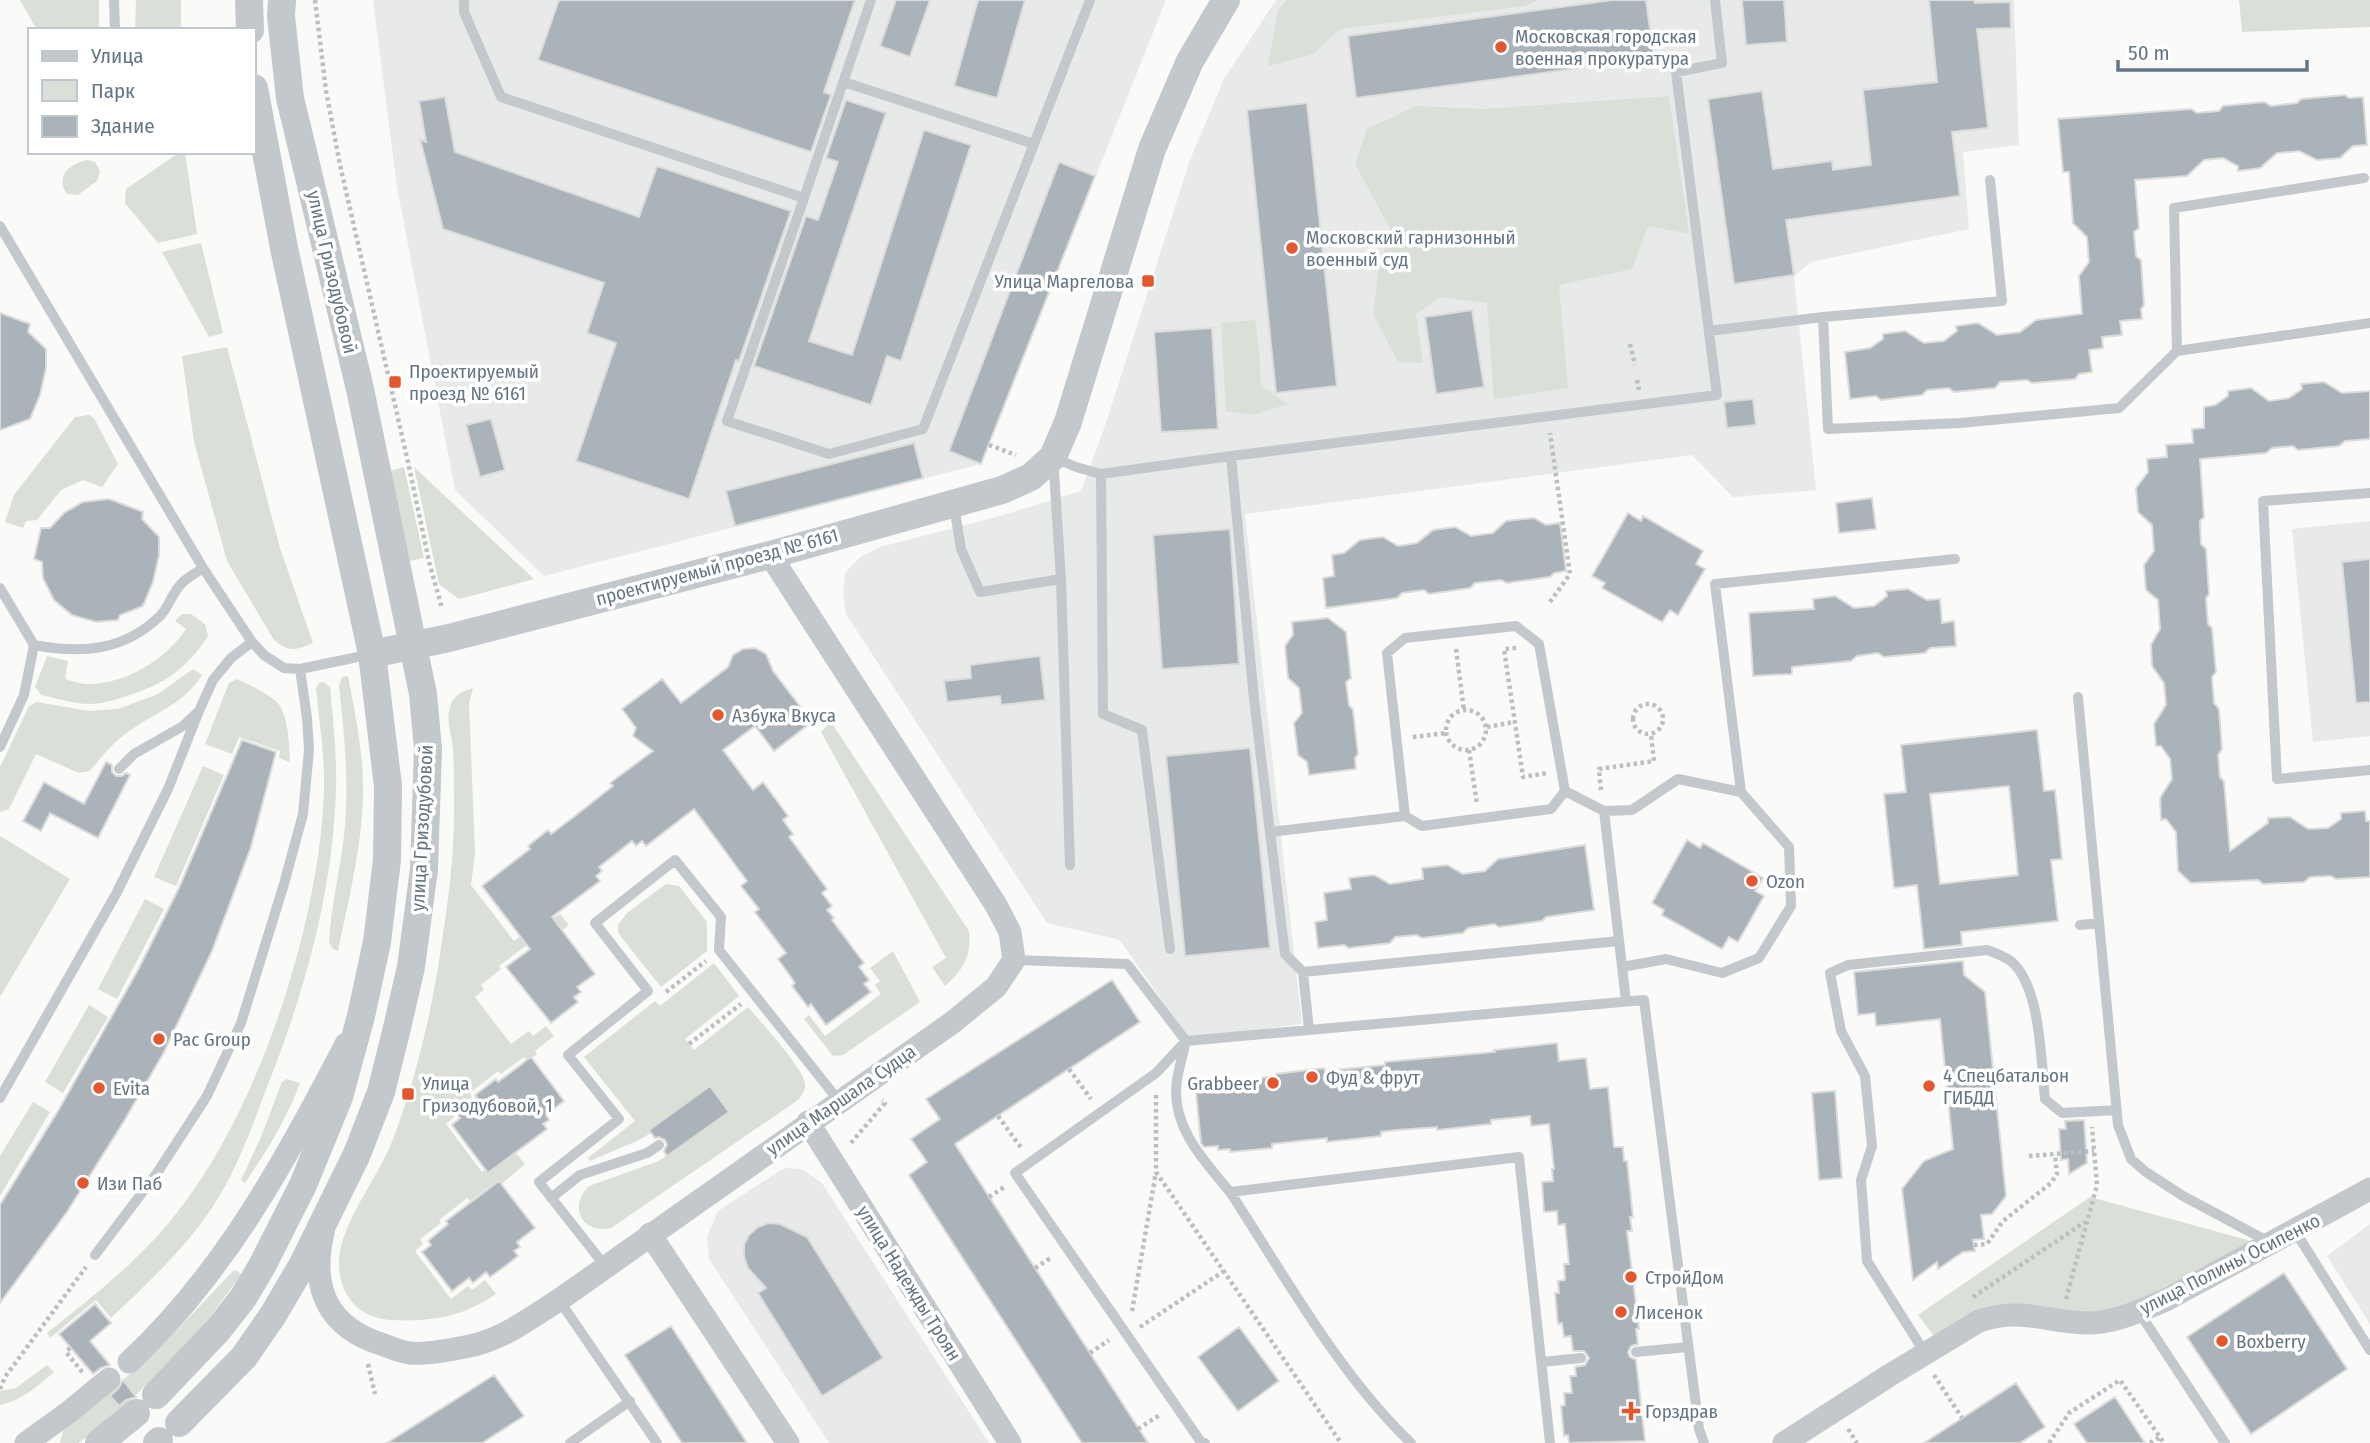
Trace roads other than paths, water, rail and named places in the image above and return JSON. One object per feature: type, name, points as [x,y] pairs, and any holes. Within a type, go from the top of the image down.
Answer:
[{"type":"street","points":[[249,0],[250,28]]},
{"type":"street","points":[[1053,457],[1068,422],[1152,149],[1189,61],[1226,0]]},
{"type":"street","name":"улица Гризодубовой","points":[[165,1436],[244,1357],[279,1305],[357,1154],[381,1092],[411,967],[424,869],[428,749],[415,645],[360,389],[290,98],[281,8]]},
{"type":"street","name":"улица Гризодубовой","points":[[99,1443],[146,1404],[217,1331],[243,1298],[262,1266],[303,1185],[339,1097],[360,1016],[377,942],[387,860],[388,786],[372,654],[282,235],[256,98]]},
{"type":"street","name":"проектируемый проезд № 6161","points":[[372,654],[449,638],[769,555],[1002,490],[1031,478],[1053,457]]},
{"type":"street","points":[[769,555],[996,905],[1010,932],[1014,960]]},
{"type":"street","name":"улица Маршала Судца","points":[[328,1213],[318,1255],[319,1283],[328,1307],[342,1323],[376,1343],[410,1353],[476,1345],[506,1333],[559,1300],[969,1010],[996,987],[1014,960]]},
{"type":"street","points":[[129,1362],[178,1313],[234,1239],[297,1137],[360,1016]]},
{"type":"street","name":"улица Надежды Троян","points":[[808,1122],[1010,1443]]},
{"type":"street","name":"улица Полины Осипенко","points":[[1784,1443],[1961,1331],[1996,1316],[2013,1314],[2094,1323],[2139,1312],[2370,1189]]},
{"type":"street","points":[[650,1234],[788,1443]]},
{"type":"street","points":[[26,1443],[109,1379]]},
{"type":"lane","points":[[114,0],[115,28]]},
{"type":"lane","points":[[464,0],[464,12],[501,97],[804,198]]},
{"type":"lane","points":[[871,0],[727,421],[829,454],[923,429],[1090,0]]},
{"type":"lane","points":[[1070,865],[1061,579],[1053,457],[1101,474],[1717,395],[1676,72],[1722,62],[1716,0]]},
{"type":"lane","points":[[844,82],[1034,144]]},
{"type":"lane","points":[[2178,351],[2174,208],[2364,178]]},
{"type":"lane","points":[[1709,331],[1823,317],[2002,301],[1990,180]]},
{"type":"lane","points":[[0,226],[202,568],[252,642],[264,655],[284,668],[300,668],[372,654]]},
{"type":"lane","points":[[1823,317],[1828,429],[1960,423],[2119,408],[2178,351],[2370,323]]},
{"type":"lane","points":[[1231,456],[1254,699],[1285,954],[1303,972],[1309,1030]]},
{"type":"lane","points":[[1101,474],[1103,714],[1142,730],[1170,950]]},
{"type":"lane","points":[[2370,492],[2263,501],[2277,779],[2370,770]]},
{"type":"lane","points":[[954,503],[961,548],[980,592],[1061,579]]},
{"type":"lane","points":[[1622,967],[1666,959],[1722,973],[1759,958],[1791,906],[1789,847],[1741,792],[1715,584],[1955,559]]},
{"type":"lane","points":[[34,645],[64,650],[102,648],[135,636],[162,614],[181,584],[202,568]]},
{"type":"lane","points":[[0,588],[34,645],[24,695],[0,747]]},
{"type":"lane","points":[[1405,816],[1387,653],[1405,638],[1516,626],[1539,644],[1565,792]]},
{"type":"lane","points":[[0,1098],[116,894],[168,789],[213,680],[231,657],[252,642]]},
{"type":"lane","points":[[94,1255],[157,1173],[207,1096],[241,1023],[303,814],[309,750],[300,668]]},
{"type":"lane","points":[[2078,697],[2118,1125],[2131,1159],[2146,1172],[2183,1196],[2271,1243]]},
{"type":"lane","points":[[119,769],[134,754],[183,726],[199,711]]},
{"type":"lane","points":[[1565,792],[1604,811],[1632,810],[1678,779],[1741,792]]},
{"type":"lane","points":[[1270,832],[1405,816],[1422,826],[1550,809],[1565,792]]},
{"type":"lane","points":[[1604,811],[1626,1001]]},
{"type":"lane","points":[[605,1266],[539,1182],[619,1119],[568,1055],[648,991],[595,923],[675,860],[721,917],[719,950],[839,1101]]},
{"type":"lane","points":[[2080,925],[2099,923]]},
{"type":"lane","points":[[1303,972],[1619,941]]},
{"type":"lane","points":[[1923,1354],[1867,1261],[1861,1180],[1872,1146],[1865,1076],[1841,1031],[1830,973],[1848,965],[1862,963],[1987,950],[2001,955],[2014,963],[2030,992],[2035,1008],[2045,1099],[2062,1113],[2117,1110]]},
{"type":"lane","points":[[1014,960],[1127,964],[1185,1041],[1176,1082],[1180,1118],[1191,1143],[1230,1192],[1339,1360],[1391,1424],[1411,1443]]},
{"type":"lane","points":[[1205,1443],[1201,1442],[1015,1173],[1156,1073],[1185,1041],[1644,1000],[1699,1429],[1704,1443]]},
{"type":"lane","points":[[551,1198],[580,1175],[647,1153],[659,1145]]},
{"type":"lane","points":[[1230,1192],[1519,1157],[1550,1443]]},
{"type":"lane","points":[[2295,1231],[2370,1350]]},
{"type":"lane","points":[[559,1300],[657,1443]]},
{"type":"lane","points":[[2139,1312],[2225,1443]]},
{"type":"lane","points":[[1636,1352],[1688,1347]]},
{"type":"lane","points":[[1542,1362],[1581,1358]]},
{"type":"lane","points":[[570,1443],[630,1401]]},
{"type":"place","name":"Московская городская военная прокуратура","points":[[1501,47]]},
{"type":"place","name":"Московский гарнизонный военный суд","points":[[1292,248]]},
{"type":"place","name":"Улица Маргелова","points":[[1148,281]]},
{"type":"place","name":"Проектируемый проезд № 6161","points":[[395,382]]},
{"type":"place","name":"Азбука Вкуса","points":[[718,715]]},
{"type":"place","name":"Ozon","points":[[1752,881]]},
{"type":"place","name":"Pac Group","points":[[159,1039]]},
{"type":"place","name":"Фуд & фрут","points":[[1312,1077]]},
{"type":"place","name":"Grabbeer","points":[[1273,1083]]},
{"type":"place","name":"4 Спецбатальон ГИБДД","points":[[1929,1086]]},
{"type":"place","name":"Evita","points":[[99,1088]]},
{"type":"place","name":"Улица Гризодубовой, 1","points":[[408,1094]]},
{"type":"place","name":"Изи Паб","points":[[83,1183]]},
{"type":"place","name":"СтройДом","points":[[1631,1277]]},
{"type":"place","name":"Лисенок","points":[[1621,1312]]},
{"type":"place","name":"Boxberry","points":[[2222,1341]]},
{"type":"place","name":"Горздрав","points":[[1631,1411]]}]
